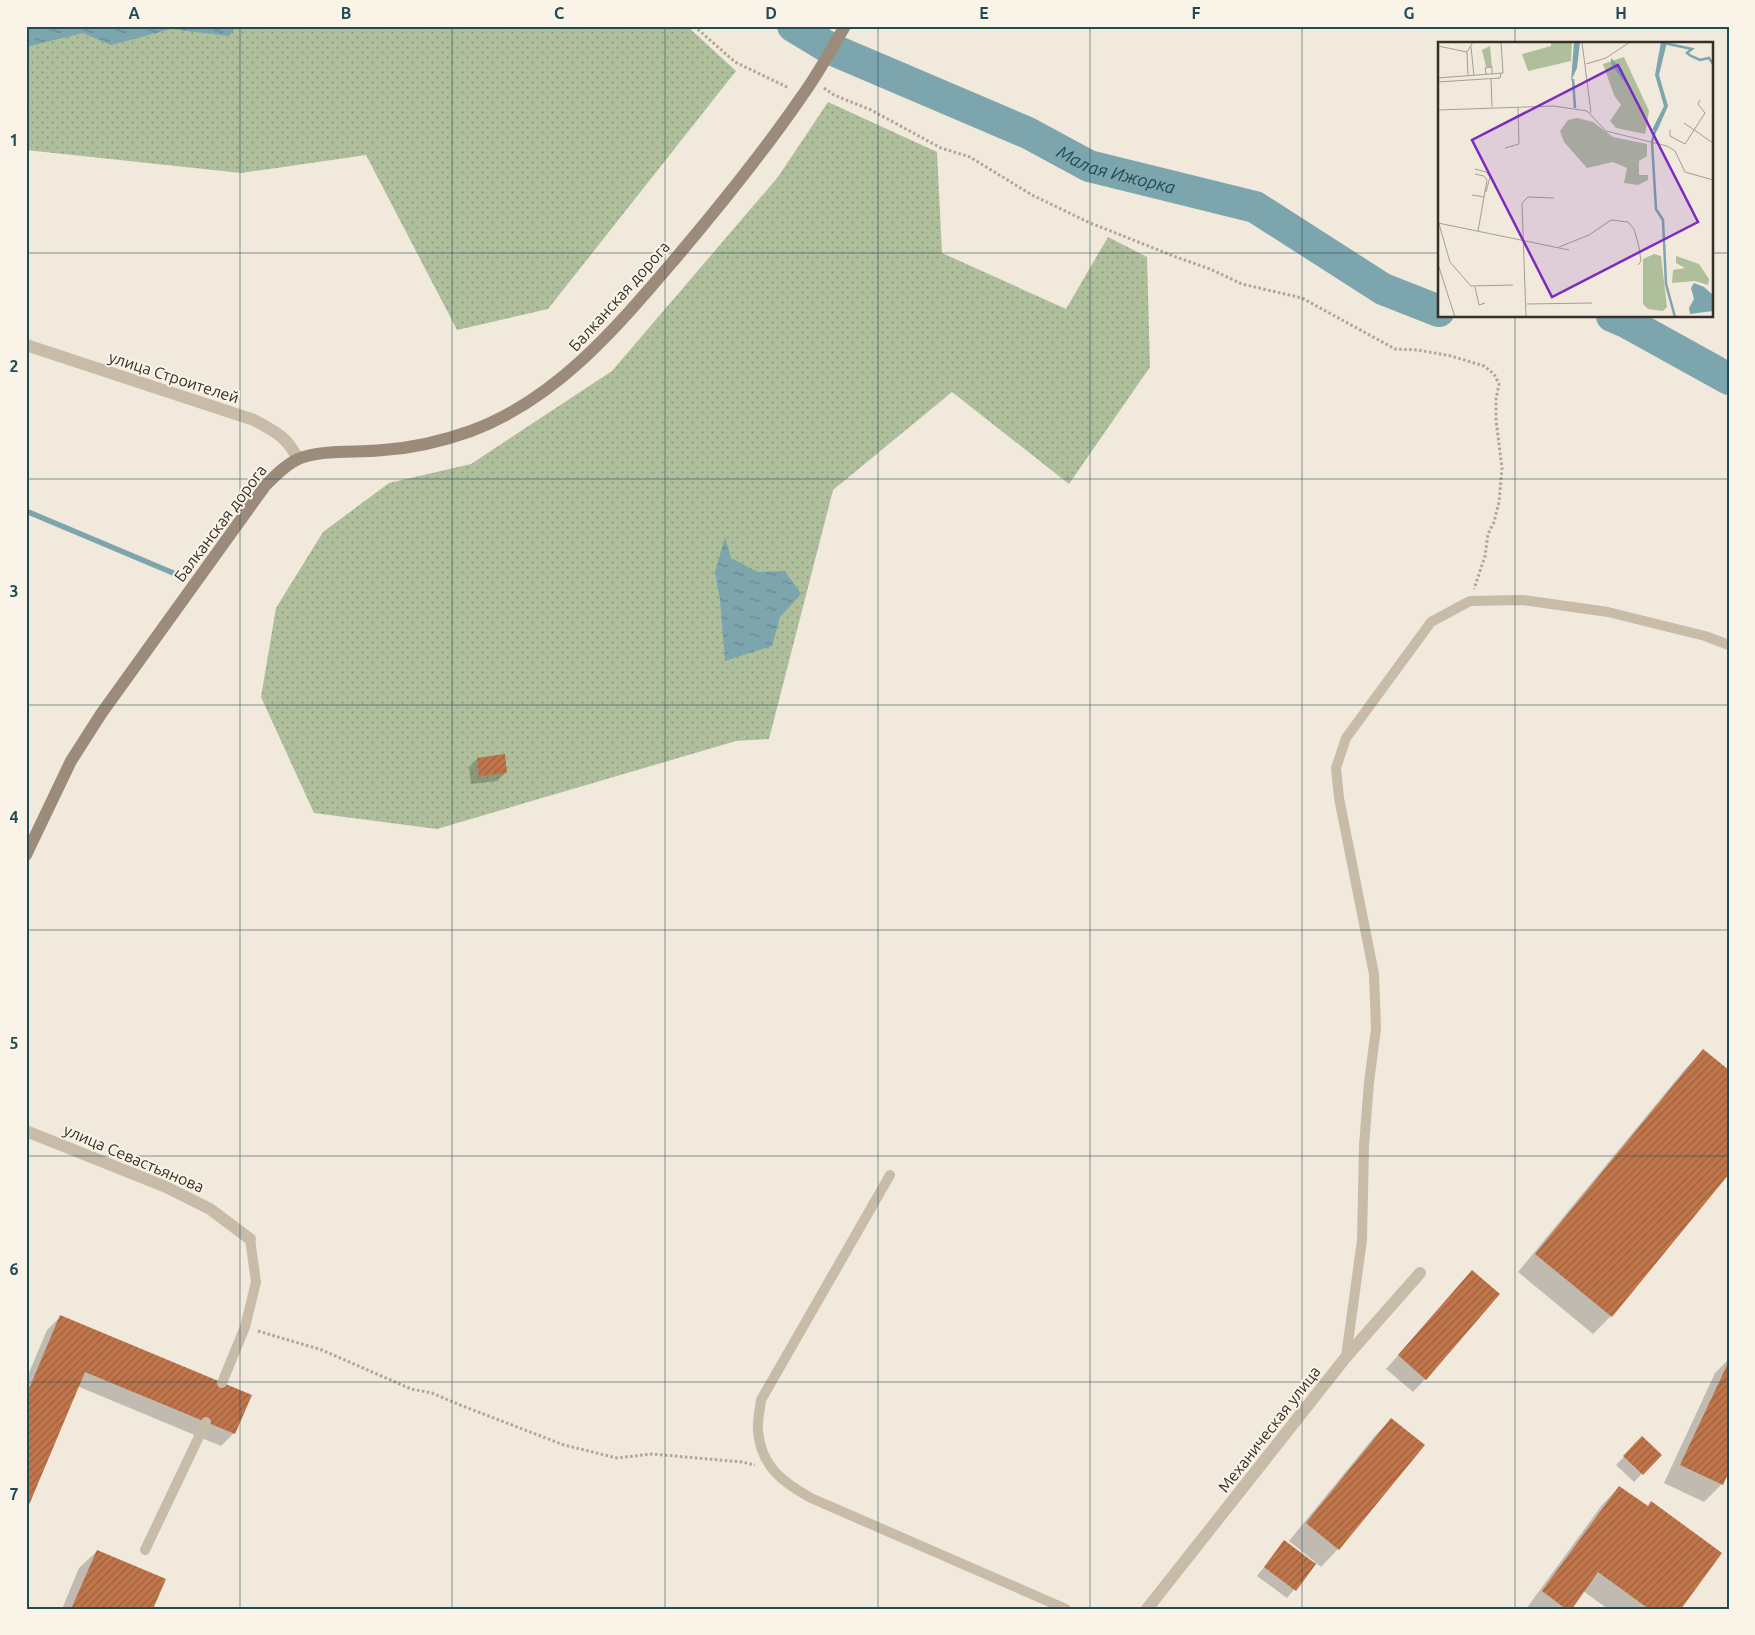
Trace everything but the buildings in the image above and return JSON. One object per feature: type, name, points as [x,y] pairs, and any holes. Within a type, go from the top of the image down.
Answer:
[{"type":"street","name":"Балканская дорога","points":[[26,854],[70,761],[101,714],[265,486],[280,470],[298,459],[319,454],[385,450],[424,445],[472,431],[527,404],[576,367],[624,319],[724,201],[803,95],[845,26]]},
{"type":"street","name":"улица Строителей","points":[[26,344],[254,420],[280,434],[291,445],[298,459]]},
{"type":"street","name":"улица Севастьянова","points":[[26,1131],[166,1186],[210,1209],[250,1239]]},
{"type":"street","name":"Механическая улица","points":[[1147,1609],[1346,1357],[1420,1273]]},
{"type":"lane","points":[[1346,1357],[1362,1240],[1364,1146],[1369,1082],[1376,1029],[1374,974],[1339,798],[1336,768],[1346,738],[1431,622],[1470,601],[1523,600],[1608,612],[1705,636],[1729,645]]},
{"type":"lane","points":[[890,1175],[761,1400],[758,1430],[762,1451],[773,1471],[788,1485],[810,1498],[1066,1609]]},
{"type":"lane","points":[[222,1383],[245,1327],[256,1282],[250,1239]]},
{"type":"lane","points":[[144,1550],[206,1422]]},
{"type":"path","points":[[694,26],[735,62],[803,95]]},
{"type":"path","points":[[813,80],[834,95],[872,110],[941,148],[970,157],[1032,195],[1088,222],[1210,269],[1242,284],[1302,298],[1395,349],[1418,350],[1451,356],[1484,366],[1494,374],[1499,384],[1496,399],[1496,420],[1502,468],[1499,502],[1494,522],[1488,534],[1485,556],[1470,601]]},
{"type":"path","points":[[245,1327],[322,1350],[411,1389],[432,1393],[564,1445],[617,1458],[652,1454],[707,1458],[742,1462],[773,1471]]},
{"type":"green space","points":[[26,26],[687,26],[736,71],[548,309],[457,330],[366,155],[241,173],[26,150]]},
{"type":"green space","points":[[828,102],[937,152],[942,253],[1066,309],[1108,237],[1147,257],[1150,367],[1069,484],[952,392],[833,490],[769,739],[736,741],[437,829],[314,813],[261,697],[276,608],[323,532],[389,483],[471,464],[612,371],[778,177]]},
{"type":"water","points":[[26,26],[237,26],[229,36],[171,29],[111,45],[83,33],[26,47]]},
{"type":"water","points":[[725,537],[731,558],[758,572],[785,571],[801,594],[780,617],[772,646],[725,661],[720,600],[715,572]]},
{"type":"waterway","name":"Малая Ижорка","points":[[793,26],[831,49],[1028,133],[1089,166],[1255,207],[1383,289],[1438,311]]},
{"type":"waterway","name":"Малая Ижорка","points":[[1617,318],[1729,379]]},
{"type":"waterway","points":[[26,511],[178,575]]}]
